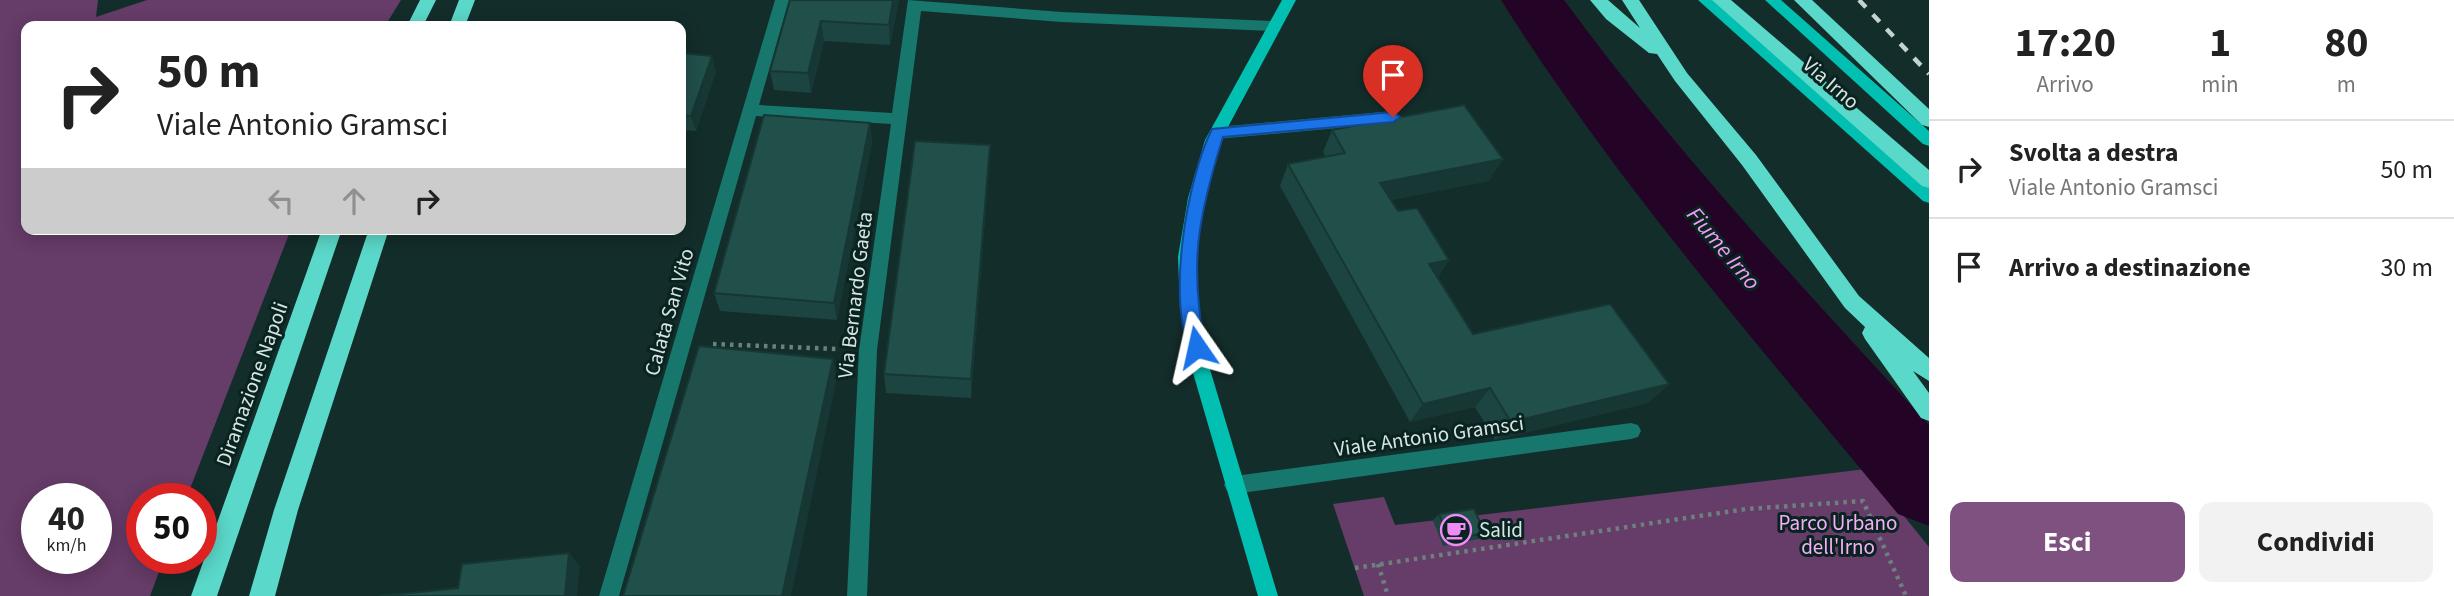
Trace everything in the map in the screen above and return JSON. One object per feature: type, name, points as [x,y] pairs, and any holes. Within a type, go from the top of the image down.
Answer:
[{"type":"highway","points":[[418,21],[428,0]]},
{"type":"highway","points":[[459,21],[467,0]]},
{"type":"highway","points":[[1598,0],[1675,69]]},
{"type":"highway","points":[[1630,0],[1675,69],[1749,160],[1929,411]]},
{"type":"highway","points":[[1720,0],[1929,181]]},
{"type":"highway","points":[[1802,0],[1929,120]]},
{"type":"highway","name":"Diramazione Napoli","points":[[204,596],[330,235]]},
{"type":"highway","points":[[261,596],[286,510],[377,235]]},
{"type":"highway","points":[[1852,302],[1929,372]]},
{"type":"main road","points":[[1268,596],[1200,366],[1189,309],[1187,257],[1196,198],[1217,133],[1289,0]]},
{"type":"main road","name":"Via Irno","points":[[1705,0],[1929,197]]},
{"type":"main road","name":"Via Irno","points":[[1772,0],[1929,140]]},
{"type":"street","name":"Calata San Vito","points":[[609,596],[685,343],[782,0]]},
{"type":"street","points":[[914,3],[1052,16],[1273,26]]},
{"type":"street","name":"Via Bernardo Gaeta","points":[[857,596],[868,350],[901,119],[914,3]]},
{"type":"street","points":[[750,110],[901,119]]},
{"type":"street","points":[[1217,133],[1393,117]]},
{"type":"street","name":"Viale Antonio Gramsci","points":[[1234,485],[1631,430]]},
{"type":"path","points":[[685,343],[868,350]]},
{"type":"path","points":[[1355,568],[1746,509],[1863,501],[1906,596]]},
{"type":"path","points":[[1378,564],[1388,596]]},
{"type":"green space","points":[[0,0],[98,0],[96,17],[147,0],[401,0],[388,21],[21,21],[21,235],[289,235],[192,483],[126,483],[126,574],[158,574],[150,596],[0,596]]},
{"type":"green space","name":"Parco Urbano dell'Irno","points":[[1866,469],[1929,547],[1929,596],[1364,596],[1333,504],[1384,497],[1395,525]]},
{"type":"building","points":[[790,0],[893,0],[889,25],[821,21],[808,73],[770,71]]},
{"type":"building","points":[[686,53],[712,56],[691,116],[686,116]]},
{"type":"building","points":[[1464,105],[1503,159],[1380,183],[1398,211],[1417,208],[1449,260],[1429,264],[1473,334],[1610,304],[1669,384],[1511,422],[1490,388],[1423,404],[1288,164],[1345,153],[1332,130]]},
{"type":"building","points":[[764,115],[870,123],[834,303],[714,293]]},
{"type":"building","points":[[915,141],[990,145],[971,379],[884,374]]},
{"type":"building","points":[[699,346],[833,359],[782,596],[623,596]]},
{"type":"building","name":"Salid","points":[[1474,509],[1485,533],[1449,540],[1439,514]]},
{"type":"building","points":[[569,553],[565,596],[379,596],[458,588],[462,564]]},
{"type":"waterway","name":"Fiume Irno","points":[[1532,0],[1577,64],[1672,188],[1929,486]]},
{"type":"railway","points":[[1859,0],[1929,74]]},
{"type":"place","name":"Salid","points":[[1456,530]]},
{"type":"route","points":[[1197,347],[1189,309],[1187,257],[1196,198],[1217,133],[1393,117]]}]
